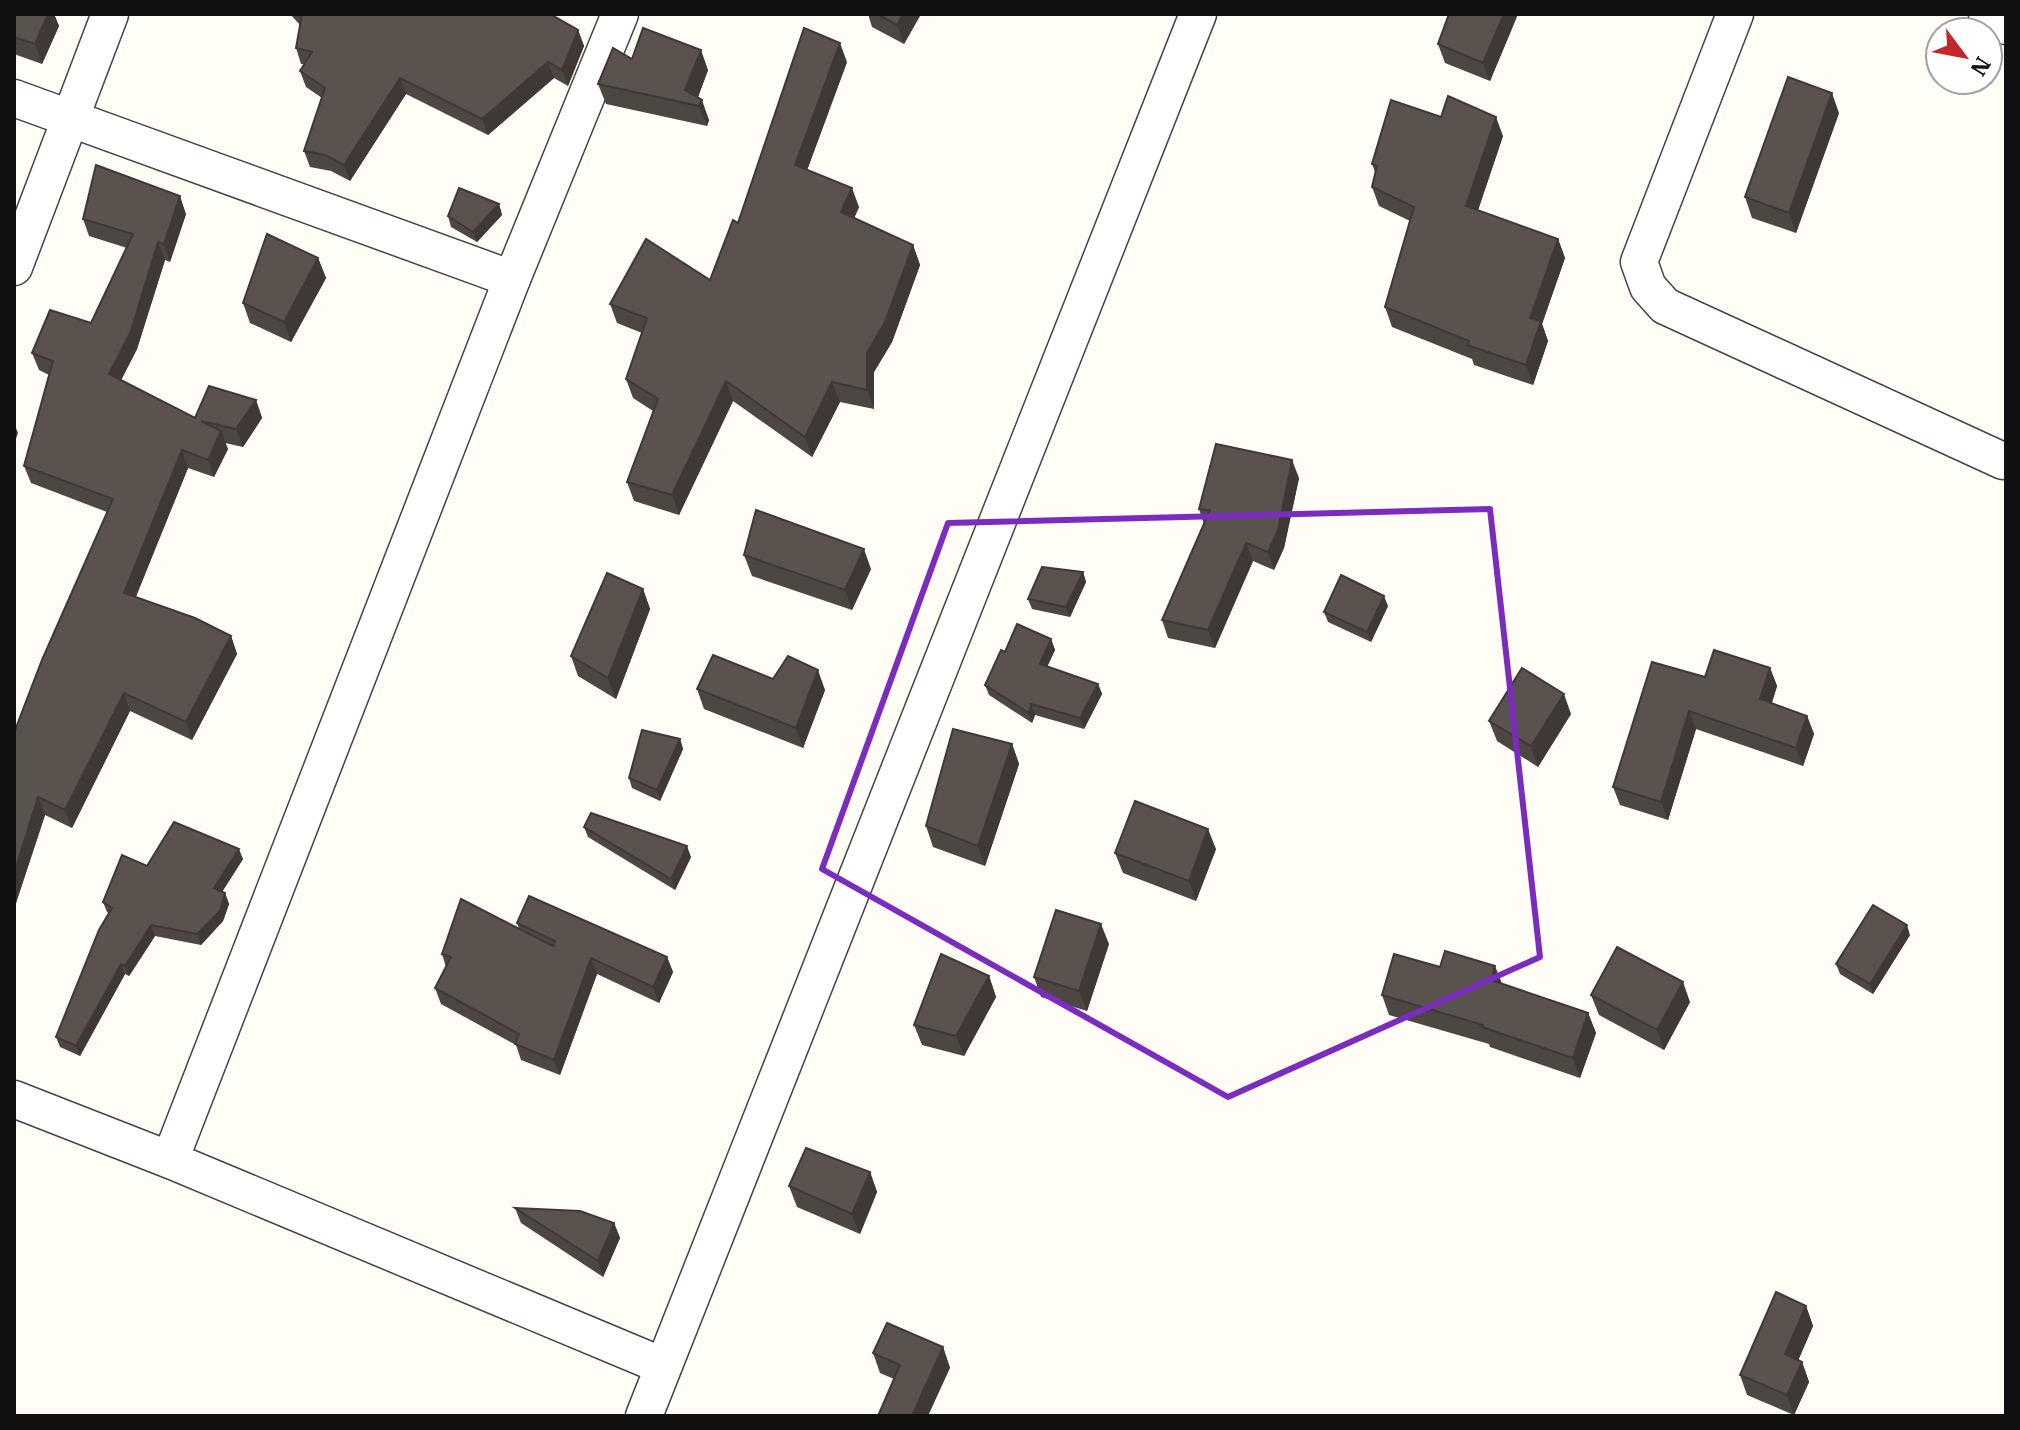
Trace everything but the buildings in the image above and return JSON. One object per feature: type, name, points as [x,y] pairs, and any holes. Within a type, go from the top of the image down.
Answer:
[{"type":"street","points":[[14,267],[110,14]]},
{"type":"street","points":[[170,1160],[512,279],[620,14]]},
{"type":"street","points":[[644,1416],[1198,14]]},
{"type":"street","points":[[1735,14],[1639,262],[1648,287],[1665,306],[2006,460]]},
{"type":"street","points":[[1987,14],[2006,26]]},
{"type":"street","points":[[14,98],[512,279]]},
{"type":"street","points":[[14,1099],[170,1160],[663,1366]]},
{"type":"highlighted area","points":[[1490,509],[1540,957],[1228,1097],[822,869],[948,523]]}]
